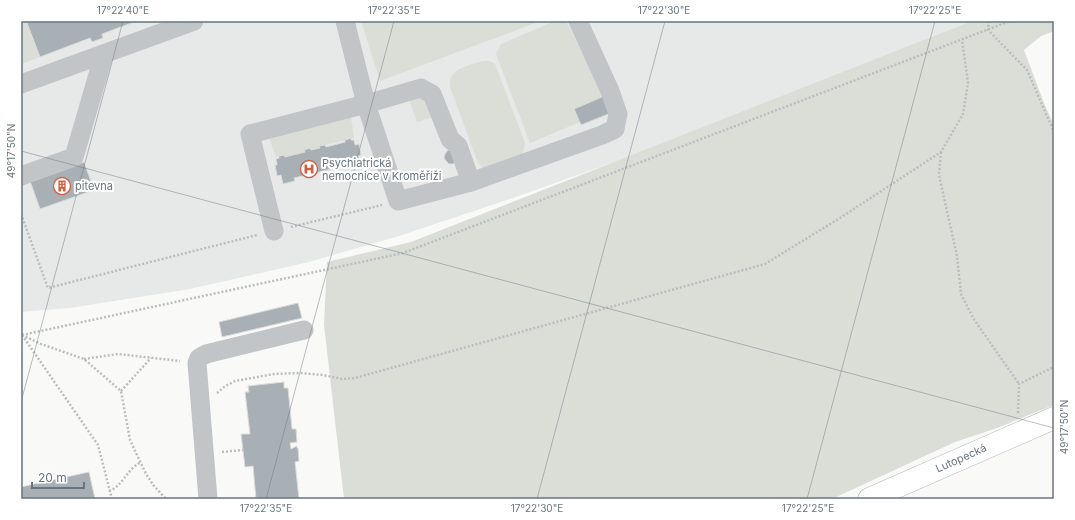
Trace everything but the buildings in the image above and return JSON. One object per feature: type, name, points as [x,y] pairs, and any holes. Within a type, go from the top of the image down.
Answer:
[{"type":"main road","name":"Lutopecká","points":[[869,499],[1054,418]]},
{"type":"street","points":[[21,84],[194,21]]},
{"type":"street","points":[[345,21],[366,104],[398,201],[471,182],[615,129],[618,114],[610,91],[578,21]]},
{"type":"street","points":[[21,176],[74,157],[104,54]]},
{"type":"street","points":[[274,231],[250,134],[366,104],[420,88],[432,94],[450,139],[458,146],[471,182]]},
{"type":"street","points":[[208,499],[197,363],[200,358],[206,354],[304,330]]},
{"type":"path","points":[[988,30],[989,21]]},
{"type":"path","points":[[21,334],[403,253],[1010,21]]},
{"type":"path","points":[[988,30],[1027,70],[1054,132]]},
{"type":"path","points":[[962,40],[968,83],[963,114],[941,152],[939,174],[957,256],[961,294],[973,318],[1019,384],[1018,434]]},
{"type":"path","points":[[216,394],[224,387],[235,381],[274,374],[300,373],[323,375],[342,379],[355,378],[765,264],[840,218],[941,152]]},
{"type":"path","points":[[21,214],[48,288],[398,201]]},
{"type":"path","points":[[21,334],[41,344],[84,359],[121,390],[130,440],[154,486],[166,499]]},
{"type":"path","points":[[21,334],[98,445],[112,499]]},
{"type":"path","points":[[84,359],[118,354],[197,363]]},
{"type":"path","points":[[121,390],[151,357]]},
{"type":"path","points":[[1019,384],[1054,367]]},
{"type":"path","points":[[110,490],[117,488],[131,469],[141,462]]},
{"type":"shaded area","name":"Psychiatrická nemocnice v Kroměříži","points":[[21,21],[972,21],[685,137],[507,200],[399,236],[309,262],[190,289],[70,308],[21,312]]},
{"type":"shaded area","points":[[21,21],[41,21],[29,26],[40,57],[21,64]]},
{"type":"shaded area","points":[[361,21],[541,21],[380,81]]},
{"type":"shaded area","points":[[555,21],[566,21],[604,96],[574,109],[580,122],[530,143],[496,54],[501,44]]},
{"type":"shaded area","points":[[972,21],[1054,21],[1054,31],[1041,36],[1024,50],[1054,125],[1054,405],[997,428],[955,442],[832,499],[344,499],[324,325],[327,262],[411,242]]},
{"type":"shaded area","points":[[483,61],[490,61],[495,64],[525,143],[523,154],[486,169],[478,163],[450,87],[452,76],[456,72],[465,66]]},
{"type":"shaded area","points":[[427,91],[435,116],[417,122],[408,97]]},
{"type":"shaded area","points":[[351,117],[354,138],[320,146],[320,148],[304,150],[305,152],[285,157],[284,155],[277,156],[277,159],[269,138]]},
{"type":"place","name":"Psychiatrická nemocnice v Kroměříži","points":[[309,169]]},
{"type":"place","name":"pitevna","points":[[62,186]]}]
